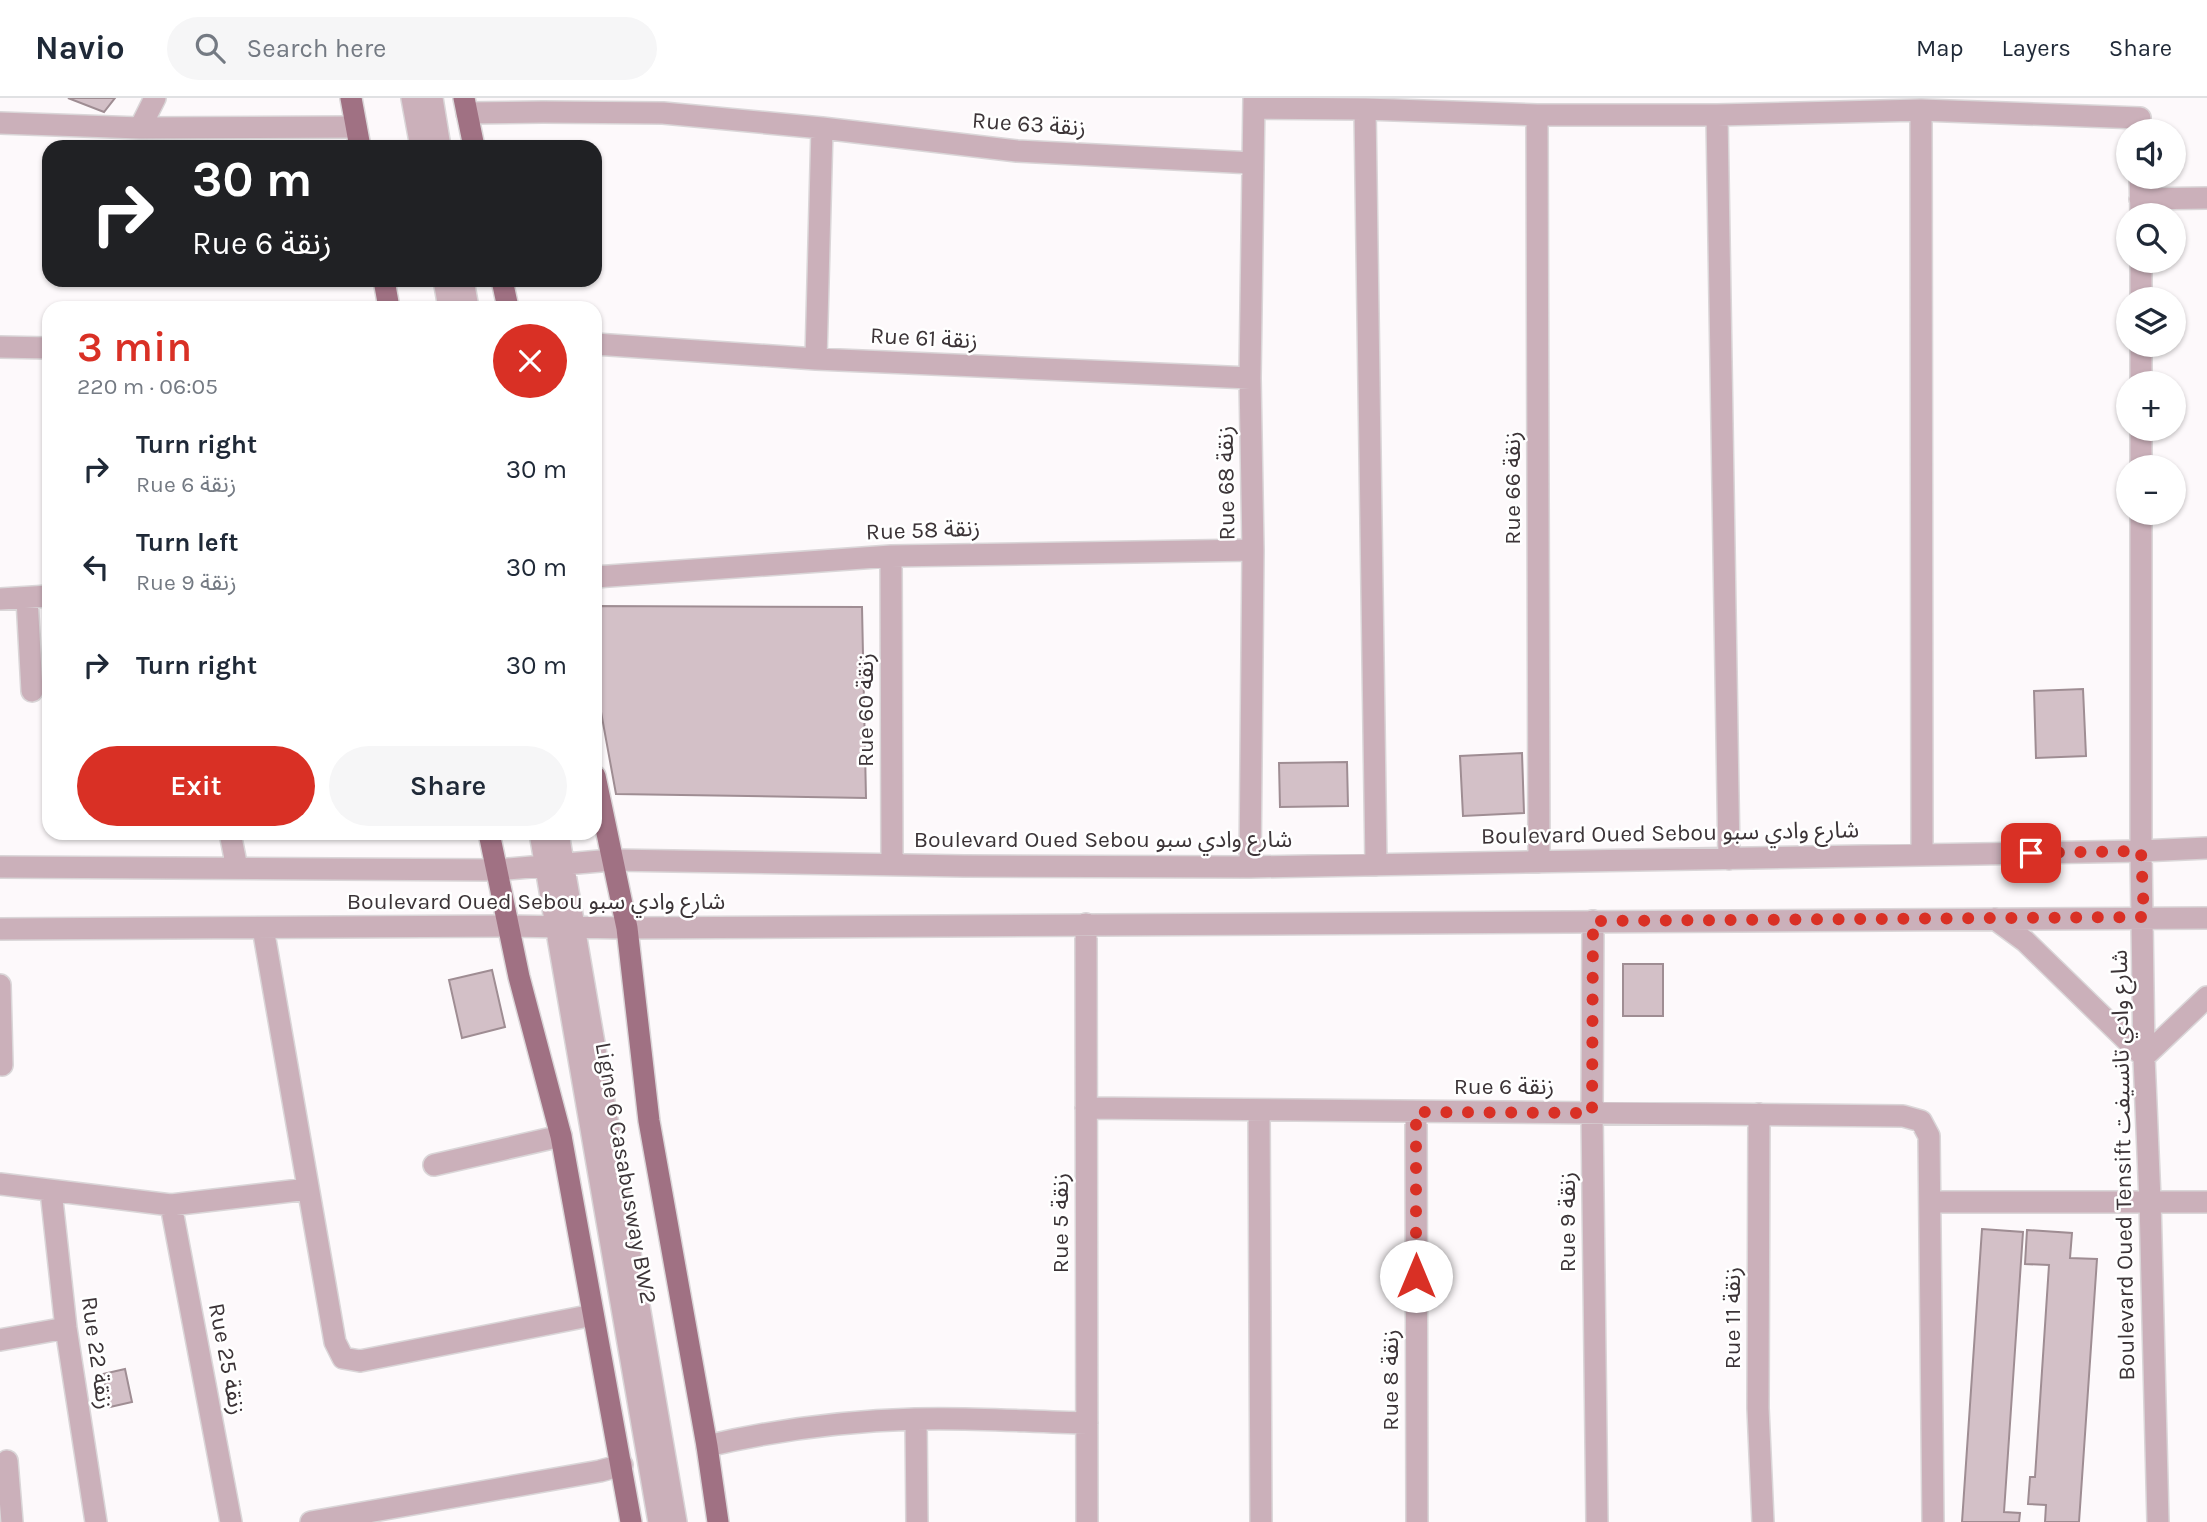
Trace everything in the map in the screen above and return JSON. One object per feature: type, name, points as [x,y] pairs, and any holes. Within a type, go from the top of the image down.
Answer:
[{"type":"main road","points":[[351,98],[358,137]]},
{"type":"main road","points":[[465,106],[472,140]]},
{"type":"main road","points":[[602,813],[627,928],[649,1121],[718,1522]]},
{"type":"main road","points":[[490,840],[534,1041],[561,1136],[631,1522]]},
{"type":"street","points":[[140,128],[155,98]]},
{"type":"street","points":[[412,98],[420,140]]},
{"type":"street","points":[[432,98],[439,140]]},
{"type":"street","points":[[1254,103],[1537,115],[1717,115],[1921,110],[2140,116]]},
{"type":"street","name":"Rue 68 زنقة","points":[[1250,867],[1253,550],[1250,379],[1254,103]]},
{"type":"street","name":"Rue 63 زنقة","points":[[465,106],[543,111],[663,113],[1017,151],[1253,163]]},
{"type":"street","points":[[1365,109],[1376,865]]},
{"type":"street","points":[[1921,110],[1922,855]]},
{"type":"street","name":"Rue 66 زنقة","points":[[1537,115],[1539,862]]},
{"type":"street","points":[[1717,115],[1729,859]]},
{"type":"street","points":[[0,122],[358,137]]},
{"type":"street","points":[[817,359],[822,128]]},
{"type":"street","points":[[2170,203],[2207,198]]},
{"type":"street","name":"Rue 61 زنقة","points":[[602,344],[817,359],[1250,379]]},
{"type":"street","points":[[0,347],[42,348]]},
{"type":"street","name":"Boulevard Oued Tensift شارع وادي تانسيفت","points":[[2141,525],[2144,1057],[2158,1522]]},
{"type":"street","name":"Rue 58 زنقة","points":[[602,577],[891,556],[1253,550]]},
{"type":"street","name":"Rue 60 زنقة","points":[[891,556],[892,864]]},
{"type":"street","points":[[0,599],[42,597]]},
{"type":"street","points":[[27,598],[32,691]]},
{"type":"street","points":[[231,840],[237,868]]},
{"type":"street","name":"Ligne 6 Casabusway BW2","points":[[543,840],[555,864]]},
{"type":"street","name":"Ligne 6 Casabusway BW2","points":[[557,840],[555,864],[676,1522]]},
{"type":"street","name":"Boulevard Oued Sebou شارع وادي سبو","points":[[0,867],[496,870],[611,860],[1250,867],[2207,848]]},
{"type":"street","name":"Boulevard Oued Sebou شارع وادي سبو","points":[[0,929],[507,926],[627,928],[2207,918]]},
{"type":"street","points":[[1995,919],[2025,941],[2144,1057],[2207,997]]},
{"type":"street","name":"Rue 9 زنقة","points":[[1593,921],[1592,1113],[1597,1522]]},
{"type":"street","name":"Rue 5 زنقة","points":[[1086,924],[1087,1522]]},
{"type":"street","name":"Ligne 6 Casabusway BW2","points":[[566,927],[659,1522]]},
{"type":"street","points":[[263,929],[335,1342],[343,1359],[360,1361],[593,1315]]},
{"type":"street","points":[[0,985],[2,1065]]},
{"type":"street","name":"Rue 6 زنقة","points":[[1086,1108],[1903,1116],[1921,1121],[1929,1136],[1930,1202]]},
{"type":"street","points":[[1259,1111],[1261,1522]]},
{"type":"street","name":"Rue 8 زنقة","points":[[1416,1112],[1417,1522]]},
{"type":"street","name":"Rue 11 زنقة","points":[[1759,1114],[1758,1408],[1763,1522]]},
{"type":"street","points":[[434,1165],[561,1136]]},
{"type":"street","points":[[0,1184],[171,1205],[308,1189]]},
{"type":"street","name":"Rue 22 زنقة","points":[[51,1191],[66,1328],[96,1522]]},
{"type":"street","points":[[1933,1522],[1930,1202],[2207,1202]]},
{"type":"street","name":"Rue 25 زنقة","points":[[171,1205],[231,1522]]},
{"type":"street","points":[[0,1340],[66,1328]]},
{"type":"street","points":[[916,1419],[917,1522]]},
{"type":"street","points":[[707,1446],[749,1436],[825,1425],[916,1419],[1087,1423]]},
{"type":"street","points":[[7,1461],[12,1522]]},
{"type":"street","points":[[311,1522],[622,1465]]},
{"type":"building","points":[[68,98],[115,98],[104,112]]},
{"type":"building","points":[[602,606],[862,607],[866,798],[616,794],[602,717]]},
{"type":"building","points":[[2083,689],[2086,756],[2036,758],[2034,691]]},
{"type":"building","points":[[1522,753],[1524,813],[1463,816],[1460,756]]},
{"type":"building","points":[[1347,762],[1348,806],[1280,807],[1279,763]]},
{"type":"building","points":[[1623,964],[1663,964],[1663,1016],[1623,1016]]},
{"type":"building","points":[[492,970],[505,1027],[462,1038],[449,980]]},
{"type":"building","points":[[1982,1229],[2023,1232],[2004,1512],[2020,1513],[2019,1522],[1962,1522]]},
{"type":"building","points":[[2027,1230],[2072,1233],[2070,1258],[2097,1259],[2079,1522],[2045,1522],[2046,1505],[2028,1504],[2030,1477],[2035,1477],[2049,1265],[2025,1264]]},
{"type":"building","points":[[125,1369],[132,1402],[110,1407],[103,1374]]},
{"type":"route","points":[[1416,1276],[1416,1112],[1592,1113],[1593,921],[2144,917],[2141,851],[2031,853]]}]
